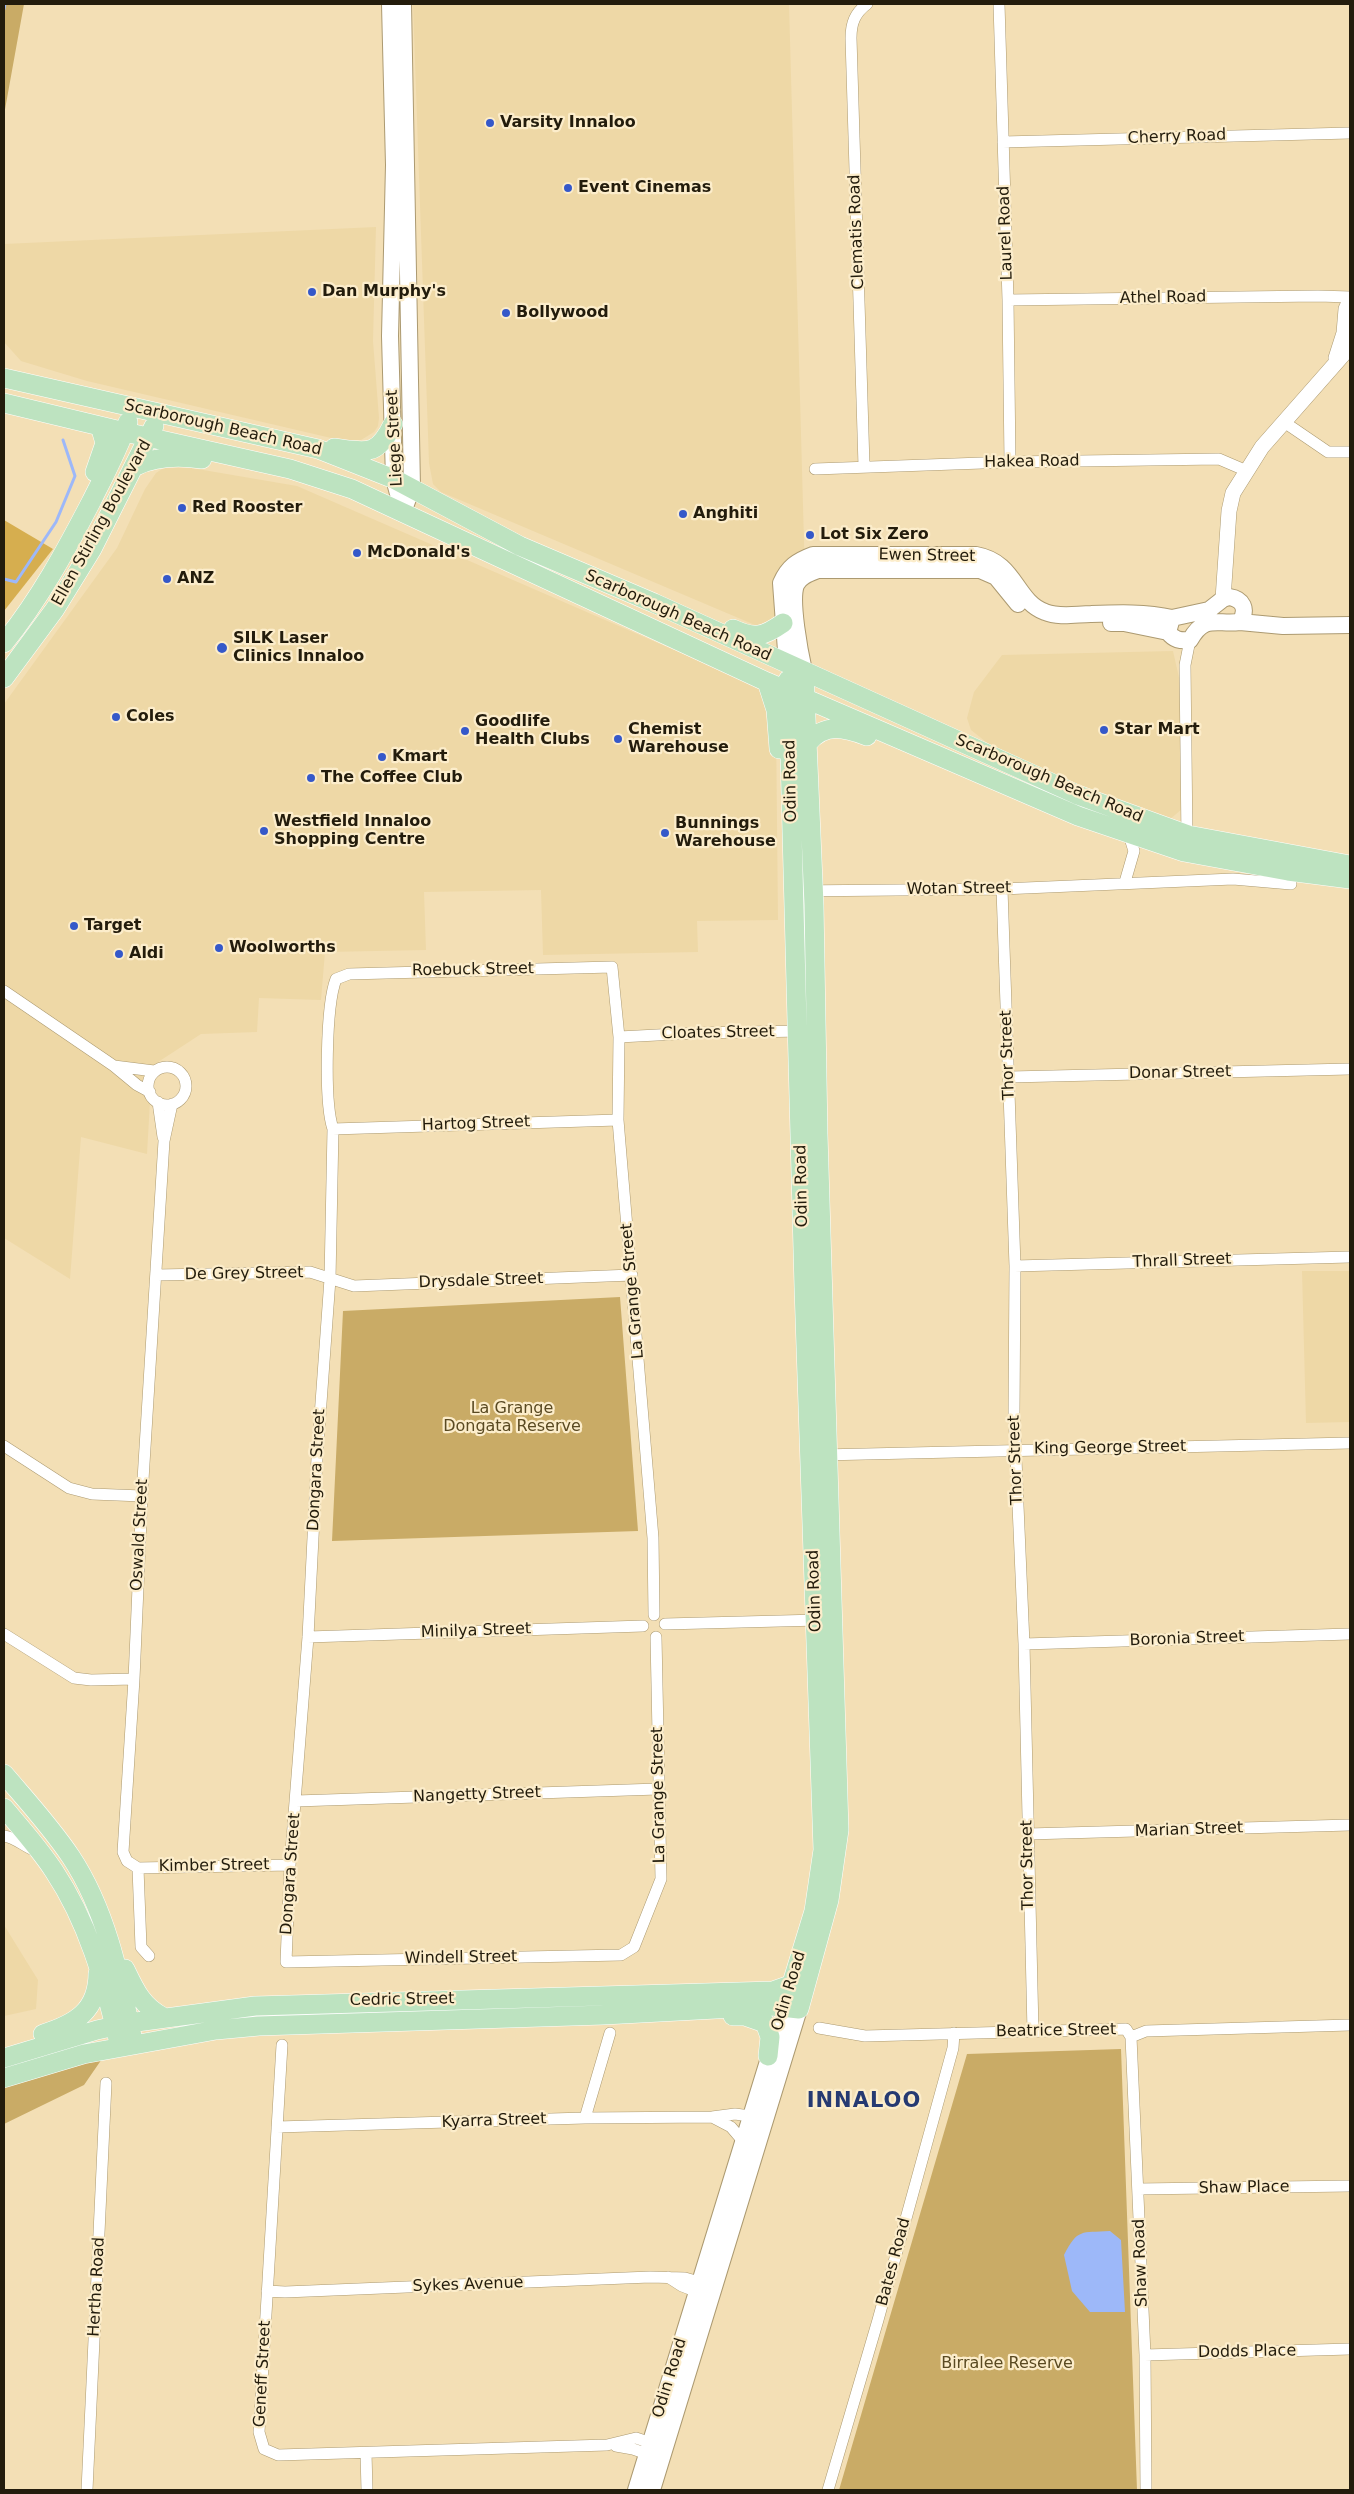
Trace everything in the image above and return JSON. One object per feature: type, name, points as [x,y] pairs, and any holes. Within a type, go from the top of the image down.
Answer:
[{"type":"main road","name":"Liege Street","points":[[390,4],[394,165],[390,336],[394,479],[403,512]]},
{"type":"main road","name":"Liege Street","points":[[403,4],[412,488],[403,512]]},
{"type":"main road","name":"Scarborough Beach Road","points":[[4,378],[308,446],[394,479],[520,546],[654,603],[1186,844],[1288,871],[1350,879]]},
{"type":"main road","name":"Scarborough Beach Road","points":[[4,403],[150,438],[290,468],[352,490],[767,682],[972,772],[1129,835],[1350,865]]},
{"type":"main road","name":"Ellen Stirling Boulevard","points":[[4,643],[41,594],[73,537],[124,432],[134,407]]},
{"type":"main road","name":"Ellen Stirling Boulevard","points":[[4,678],[55,609],[92,549],[150,438],[159,413]]},
{"type":"main road","points":[[308,446],[372,450],[383,443],[393,424]]},
{"type":"main road","points":[[73,537],[79,510],[105,443],[100,426]]},
{"type":"main road","points":[[136,466],[148,460],[187,457],[238,463],[261,462]]},
{"type":"main road","name":"Ewen Street","points":[[787,664],[781,582],[786,571],[799,560],[813,555],[842,562]]},
{"type":"main road","name":"Ewen Street","points":[[804,671],[794,597],[796,585],[801,578],[842,562],[976,555],[987,557],[1003,567],[1035,608],[1048,614],[1123,613],[1171,630],[1190,640]]},
{"type":"main road","points":[[1234,600],[1261,615],[1350,616]]},
{"type":"main road","points":[[1234,600],[1244,612],[1240,622]]},
{"type":"main road","name":"Ewen Street","points":[[1171,630],[1209,610],[1234,600]]},
{"type":"main road","points":[[654,603],[687,608],[744,634],[757,637],[769,633],[783,623]]},
{"type":"main road","points":[[1190,640],[1197,628],[1207,622],[1240,622],[1283,626],[1350,625]]},
{"type":"main road","name":"Odin Road","points":[[636,2490],[656,2450],[792,2008],[797,1986],[829,1900],[838,1846],[825,1620],[819,1455],[804,1288],[808,1031],[813,891],[808,743],[797,694],[787,664]]},
{"type":"main road","name":"Odin Road","points":[[804,671],[797,694],[791,816],[794,891],[808,1031]]},
{"type":"main road","points":[[767,682],[776,710],[782,795],[791,816]]},
{"type":"main road","points":[[808,743],[821,732],[834,727],[845,728],[972,772]]},
{"type":"main road","points":[[4,1774],[50,1827],[72,1858],[141,2001],[151,2011],[163,2017]]},
{"type":"main road","points":[[4,1808],[42,1854],[73,1904],[122,2024]]},
{"type":"main road","points":[[103,1923],[120,1974],[122,2024],[126,2046]]},
{"type":"main road","points":[[4,2052],[16,2042],[60,2028],[88,2010],[98,1985],[98,1962]]},
{"type":"main road","name":"Cedric Street","points":[[4,2058],[122,2024],[163,2017],[264,2005],[773,1991],[797,1986]]},
{"type":"main road","name":"Odin Road","points":[[757,2118],[768,2056],[792,2008]]},
{"type":"main road","name":"Cedric Street","points":[[4,2078],[66,2058],[216,2030],[287,2024],[792,2008]]},
{"type":"main road","points":[[682,2012],[713,2016],[745,2016],[765,2023],[770,2037],[768,2056]]},
{"type":"main road","name":"Odin Road","points":[[652,2490],[656,2450]]},
{"type":"street","name":"Clematis Road","points":[[864,466],[851,27],[854,17],[866,4]]},
{"type":"street","name":"Laurel Road","points":[[999,4],[1008,300],[1010,462]]},
{"type":"street","name":"Cherry Road","points":[[1003,142],[1350,133]]},
{"type":"street","name":"Athel Road","points":[[1008,300],[1318,296],[1348,310]]},
{"type":"street","points":[[1333,366],[1341,346],[1348,310]]},
{"type":"street","points":[[1234,600],[1228,550],[1233,493],[1262,447],[1350,346]]},
{"type":"street","points":[[1284,422],[1328,452],[1350,452]]},
{"type":"street","name":"Hakea Road","points":[[815,469],[1010,462],[1219,459],[1247,471]]},
{"type":"street","points":[[1171,630],[1185,665]]},
{"type":"street","points":[[1186,844],[1185,665],[1190,640]]},
{"type":"street","points":[[1125,882],[1134,851],[1129,835]]},
{"type":"street","name":"Wotan Street","points":[[794,891],[1002,889],[1125,882],[1233,879],[1291,884]]},
{"type":"street","name":"Thor Street","points":[[1002,889],[1010,1077],[1015,1266],[1016,1450],[1024,1644],[1033,2031]]},
{"type":"street","name":"Roebuck Street","points":[[336,979],[349,974],[612,967]]},
{"type":"street","name":"La Grange Street","points":[[612,967],[619,1037],[618,1120],[653,1538],[654,1615]]},
{"type":"street","name":"Dongara Street","points":[[286,1962],[290,1865],[308,1637],[317,1458],[330,1279],[333,1129],[329,1115],[328,1049],[332,989],[336,979]]},
{"type":"street","points":[[4,991],[114,1066],[137,1085],[150,1092],[158,1102],[164,1141]]},
{"type":"street","name":"Cloates Street","points":[[619,1037],[695,1033],[808,1031]]},
{"type":"street","points":[[114,1066],[154,1072],[171,1068],[181,1074],[185,1079],[185,1091],[178,1101],[172,1104],[158,1102]]},
{"type":"street","name":"Donar Street","points":[[1010,1077],[1350,1069]]},
{"type":"street","points":[[150,1092],[149,1083],[154,1072]]},
{"type":"street","name":"Oswald Street","points":[[138,1868],[128,1861],[124,1852],[142,1496],[164,1141],[172,1104]]},
{"type":"street","name":"Hartog Street","points":[[333,1129],[618,1120]]},
{"type":"street","name":"Thrall Street","points":[[1015,1266],[1350,1257]]},
{"type":"street","name":"De Grey Street","points":[[157,1275],[310,1272],[330,1279]]},
{"type":"street","name":"Drysdale Street","points":[[330,1279],[354,1286],[632,1275]]},
{"type":"street","name":"King George Street","points":[[819,1455],[1350,1443]]},
{"type":"street","points":[[4,1446],[69,1488],[92,1494],[142,1496]]},
{"type":"street","points":[[654,1615],[662,1618],[665,1624],[664,1632],[656,1637],[646,1634],[643,1626],[647,1618],[654,1615]]},
{"type":"street","points":[[665,1624],[825,1620]]},
{"type":"street","name":"Minilya Street","points":[[308,1637],[643,1626]]},
{"type":"street","points":[[4,1634],[74,1678],[91,1680],[134,1679]]},
{"type":"street","name":"Boronia Street","points":[[1024,1644],[1350,1634]]},
{"type":"street","name":"La Grange Street","points":[[634,1948],[661,1878],[656,1637]]},
{"type":"street","name":"Nangetty Street","points":[[296,1800],[658,1789]]},
{"type":"street","name":"Marian Street","points":[[1028,1834],[1350,1825]]},
{"type":"street","points":[[4,1836],[15,1838],[28,1849],[42,1854]]},
{"type":"street","name":"Kimber Street","points":[[138,1868],[290,1865]]},
{"type":"street","points":[[138,1868],[141,1947],[149,1956]]},
{"type":"street","name":"Windell Street","points":[[286,1962],[621,1955],[634,1948]]},
{"type":"street","name":"Beatrice Street","points":[[819,2028],[865,2036],[1126,2030],[1131,2037],[1146,2032],[1350,2025]]},
{"type":"street","points":[[585,2118],[610,2033]]},
{"type":"street","name":"Bates Road","points":[[828,2490],[878,2320],[952,2048],[954,2033]]},
{"type":"street","name":"Shaw Road","points":[[1131,2037],[1145,2354],[1146,2490]]},
{"type":"street","name":"Geneff Street","points":[[282,2045],[259,2432],[264,2449],[278,2455],[606,2444],[656,2450]]},
{"type":"street","name":"Hertha Road","points":[[87,2490],[106,2083]]},
{"type":"street","points":[[712,2117],[731,2127],[750,2143]]},
{"type":"street","name":"Kyarra Street","points":[[277,2127],[585,2118],[757,2118]]},
{"type":"street","name":"Shaw Place","points":[[1138,2189],[1350,2186]]},
{"type":"street","name":"Sykes Avenue","points":[[267,2291],[285,2292],[668,2277],[682,2286],[706,2289]]},
{"type":"street","name":"Dodds Place","points":[[1145,2354],[1350,2349]]},
{"type":"street","points":[[366,2453],[367,2490]]},
{"type":"shaded area","points":[[413,4],[789,4],[805,577],[775,576],[776,620],[766,627],[755,625],[441,492],[433,484],[429,463]]},
{"type":"shaded area","points":[[376,227],[373,341],[379,418],[378,426],[374,432],[361,440],[344,441],[87,381],[21,361],[4,342],[4,244]]},
{"type":"shaded area","points":[[174,465],[297,486],[766,690],[776,724],[778,920],[697,921],[698,952],[543,955],[541,890],[424,892],[426,950],[325,952],[321,1000],[259,998],[257,1032],[201,1034],[152,1066],[147,1154],[81,1137],[70,1279],[4,1238],[4,704],[117,548],[145,489],[156,473],[165,467]]},
{"type":"shaded area","points":[[4,520],[53,549],[4,611]]},
{"type":"shaded area","points":[[1173,651],[1180,682],[1182,809],[1169,820],[1085,789],[995,749],[971,730],[967,718],[974,692],[1002,655]]},
{"type":"shaded area","points":[[1302,1271],[1350,1271],[1350,1422],[1306,1423]]},
{"type":"shaded area","points":[[4,1925],[38,1980],[36,2009],[4,2016]]},
{"type":"green space","points":[[4,4],[24,4],[4,115]]},
{"type":"green space","name":"La Grange Dongata Reserve","points":[[620,1297],[638,1531],[332,1541],[343,1311]]},
{"type":"green space","name":"Birralee Reserve","points":[[1121,2049],[1137,2490],[839,2490],[967,2054]]},
{"type":"green space","points":[[104,2056],[84,2085],[4,2124],[4,2088],[54,2068]]},
{"type":"water","points":[[1110,2231],[1121,2240],[1125,2312],[1090,2312],[1072,2291],[1064,2255],[1077,2236],[1086,2232]]},
{"type":"waterway","points":[[4,9],[5,4]]},
{"type":"waterway","points":[[4,579],[16,582],[56,522],[75,476],[63,440]]},
{"type":"place","name":"Varsity Innaloo","points":[[490,123]]},
{"type":"place","name":"Event Cinemas","points":[[568,188]]},
{"type":"place","name":"Dan Murphy's","points":[[312,292]]},
{"type":"place","name":"Bollywood","points":[[506,313]]},
{"type":"place","name":"Red Rooster","points":[[182,508]]},
{"type":"place","name":"Anghiti","points":[[683,514]]},
{"type":"place","name":"Lot Six Zero","points":[[810,535]]},
{"type":"place","name":"McDonald's","points":[[357,553]]},
{"type":"place","name":"ANZ","points":[[167,579]]},
{"type":"place","name":"SILK Laser Clinics Innaloo","points":[[222,648]]},
{"type":"place","name":"Coles","points":[[116,717]]},
{"type":"place","name":"Star Mart","points":[[1104,730]]},
{"type":"place","name":"Goodlife Health Clubs","points":[[465,731]]},
{"type":"place","name":"Chemist Warehouse","points":[[618,739]]},
{"type":"place","name":"Kmart","points":[[382,757]]},
{"type":"place","name":"The Coffee Club","points":[[311,778]]},
{"type":"place","name":"Westfield Innaloo Shopping Centre","points":[[264,831]]},
{"type":"place","name":"Bunnings Warehouse","points":[[665,833]]},
{"type":"place","name":"Target","points":[[74,926]]},
{"type":"place","name":"Woolworths","points":[[219,948]]},
{"type":"place","name":"Aldi","points":[[119,954]]},
{"type":"district","name":"INNALOO","points":[[864,2102]]}]
